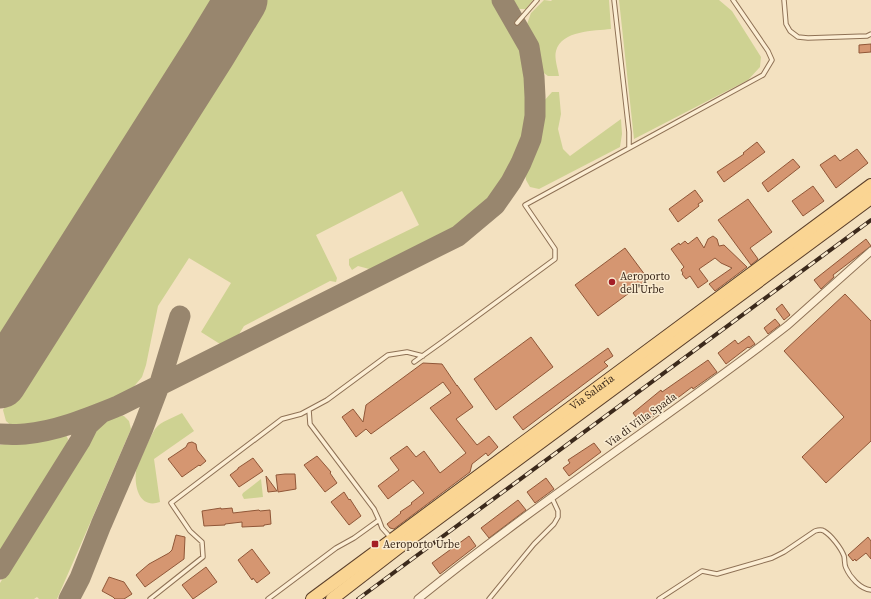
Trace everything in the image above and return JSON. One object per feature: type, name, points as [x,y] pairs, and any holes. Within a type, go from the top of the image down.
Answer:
[{"type":"main road","name":"Via Salaria","points":[[332,599],[395,543],[871,184]]},
{"type":"main road","name":"Via Salaria","points":[[312,599],[395,543],[871,198]]},
{"type":"street","name":"Via di Villa Spada","points":[[418,599],[443,578],[766,342],[788,325],[871,251]]},
{"type":"lane","points":[[517,23],[537,0]]},
{"type":"lane","points":[[614,0],[629,132],[629,148]]},
{"type":"lane","points":[[414,362],[554,259],[555,249],[525,205],[763,75],[772,60],[768,51],[733,0]]},
{"type":"lane","points":[[784,0],[786,24],[790,31],[798,37],[867,36],[871,34]]},
{"type":"lane","points":[[150,599],[203,557],[202,542],[190,531],[171,503],[282,419],[301,414],[326,400],[388,355],[407,352],[422,356]]},
{"type":"lane","points":[[309,410],[310,424],[374,509],[382,528],[395,543]]},
{"type":"lane","points":[[489,599],[534,544],[554,524],[558,517],[558,511],[552,498]]},
{"type":"lane","points":[[268,599],[336,548],[354,538],[379,520]]},
{"type":"lane","points":[[659,599],[702,571],[717,574],[765,561],[784,552],[815,531],[820,530],[827,534],[841,550],[844,555],[845,567],[851,576],[866,590],[871,590]]},
{"type":"green space","points":[[0,0],[217,0],[0,345]]},
{"type":"green space","points":[[261,0],[494,0],[514,32],[521,50],[527,87],[528,106],[525,125],[520,148],[511,166],[491,197],[462,222],[438,237],[373,270],[358,266],[352,270],[349,265],[349,259],[419,225],[402,191],[316,235],[337,278],[336,282],[330,281],[244,326],[236,339],[220,344],[201,332],[231,283],[189,258],[158,306],[146,365],[142,377],[131,390],[102,406],[55,421],[13,427],[6,421],[3,410]]},
{"type":"green space","points":[[511,0],[533,0],[526,9],[518,9]]},
{"type":"green space","points":[[544,0],[609,0],[611,29],[588,31],[572,35],[559,44],[556,51],[556,60],[559,76],[548,76],[541,71],[536,49],[527,24],[531,13]]},
{"type":"green space","points":[[619,0],[719,0],[732,11],[761,57],[760,67],[748,80],[634,139]]},
{"type":"green space","points":[[552,92],[559,92],[561,114],[558,129],[563,149],[570,156],[621,119],[622,134],[620,147],[539,189],[530,187],[526,180],[525,172],[540,130],[543,102]]},
{"type":"green space","points":[[182,413],[194,431],[154,459],[160,502],[153,503],[143,500],[137,490],[137,467],[155,429],[164,422]]},
{"type":"green space","points":[[114,416],[124,416],[129,421],[131,429],[57,599],[39,599],[37,597],[34,599],[0,599],[0,583],[99,425],[102,421]]},
{"type":"green space","points":[[60,433],[66,435],[68,439],[67,446],[0,554],[0,445]]},
{"type":"green space","points":[[261,479],[263,497],[244,499],[242,495],[243,493]]},
{"type":"building","points":[[871,44],[871,52],[859,53],[859,45]]},
{"type":"building","points":[[757,142],[765,152],[724,182],[717,172],[744,154],[743,153]]},
{"type":"building","points":[[857,149],[868,163],[836,188],[820,165],[835,155],[840,161]]},
{"type":"building","points":[[793,159],[800,167],[768,192],[762,183]]},
{"type":"building","points":[[813,186],[824,201],[803,216],[792,201]]},
{"type":"building","points":[[695,190],[703,201],[698,204],[699,206],[678,222],[669,209]]},
{"type":"building","points":[[748,199],[772,232],[750,248],[758,259],[751,265],[718,220]]},
{"type":"building","points":[[713,236],[717,239],[719,246],[724,245],[747,267],[715,291],[709,284],[732,268],[721,263],[715,258],[699,269],[708,281],[698,288],[690,276],[686,279],[682,274],[683,273],[681,270],[684,267],[671,249],[679,243],[680,245],[685,241],[688,244],[697,237],[704,248],[708,239]]},
{"type":"building","points":[[866,239],[871,246],[833,275],[834,277],[821,289],[814,280]]},
{"type":"building","name":"Aeroporto dell'Urbe","points":[[625,248],[648,279],[598,316],[575,285]]},
{"type":"building","points":[[845,294],[871,321],[871,441],[826,483],[802,457],[844,417],[784,351]]},
{"type":"building","points":[[782,304],[790,315],[784,320],[776,309]]},
{"type":"building","points":[[775,319],[780,325],[768,334],[764,328]]},
{"type":"building","points":[[749,336],[755,344],[749,348],[748,347],[726,364],[718,353],[735,340],[738,344]]},
{"type":"building","points":[[531,337],[553,367],[496,410],[474,379]]},
{"type":"building","points":[[608,348],[613,356],[604,362],[608,366],[523,430],[513,417]]},
{"type":"building","points":[[708,360],[717,372],[693,389],[692,387],[642,425],[633,413],[661,390],[662,392]]},
{"type":"building","points":[[423,363],[442,364],[473,407],[456,419],[477,445],[489,436],[498,447],[488,456],[486,453],[472,464],[470,472],[394,529],[390,528],[387,524],[424,493],[413,480],[388,499],[378,486],[399,470],[390,458],[407,446],[416,457],[424,451],[440,473],[466,453],[430,408],[451,393],[443,382],[371,434],[366,429],[356,437],[342,417],[353,409],[363,422],[366,405]]},
{"type":"building","points":[[192,442],[196,444],[197,450],[206,461],[182,477],[168,459],[186,447],[188,443]]},
{"type":"building","points":[[594,443],[601,452],[569,476],[563,468],[570,463],[568,460]]},
{"type":"building","points":[[317,456],[331,472],[330,473],[337,483],[325,492],[304,465]]},
{"type":"building","points":[[253,458],[263,471],[239,487],[230,475]]},
{"type":"building","points":[[295,474],[296,489],[278,492],[276,475]]},
{"type":"building","points":[[266,476],[277,491],[268,492]]},
{"type":"building","points":[[546,478],[554,489],[535,503],[527,492]]},
{"type":"building","points":[[344,492],[361,516],[349,525],[331,502]]},
{"type":"building","points":[[518,500],[526,510],[489,538],[481,528]]},
{"type":"building","points":[[232,508],[233,513],[270,510],[271,524],[264,526],[242,527],[242,522],[225,525],[204,526],[202,511]]},
{"type":"building","points":[[176,535],[185,537],[184,559],[145,587],[136,575],[149,564],[172,550]]},
{"type":"building","points":[[469,536],[476,546],[440,574],[432,563]]},
{"type":"building","points":[[868,537],[871,541],[871,559],[866,553],[856,561],[855,559],[853,561],[848,555]]},
{"type":"building","points":[[252,549],[270,573],[257,583],[253,578],[252,580],[238,560]]},
{"type":"building","points":[[206,567],[217,582],[193,599],[182,585]]},
{"type":"building","points":[[109,577],[124,582],[132,594],[124,599],[115,599],[102,591]]},
{"type":"taxiway","points":[[0,434],[22,434],[49,430],[118,406],[458,236],[495,205],[511,182],[521,163],[531,139],[535,116],[534,77],[529,47],[502,0]]},
{"type":"taxiway","points":[[69,599],[80,578],[143,428],[159,386],[180,316]]},
{"type":"taxiway","points":[[0,569],[80,441],[88,425],[100,414]]},
{"type":"runway","points":[[0,382],[241,0]]},
{"type":"railway","points":[[358,599],[871,220]]},
{"type":"place","name":"Aeroporto dell'Urbe","points":[[612,282]]},
{"type":"place","name":"Aeroporto Urbe","points":[[375,544]]}]
